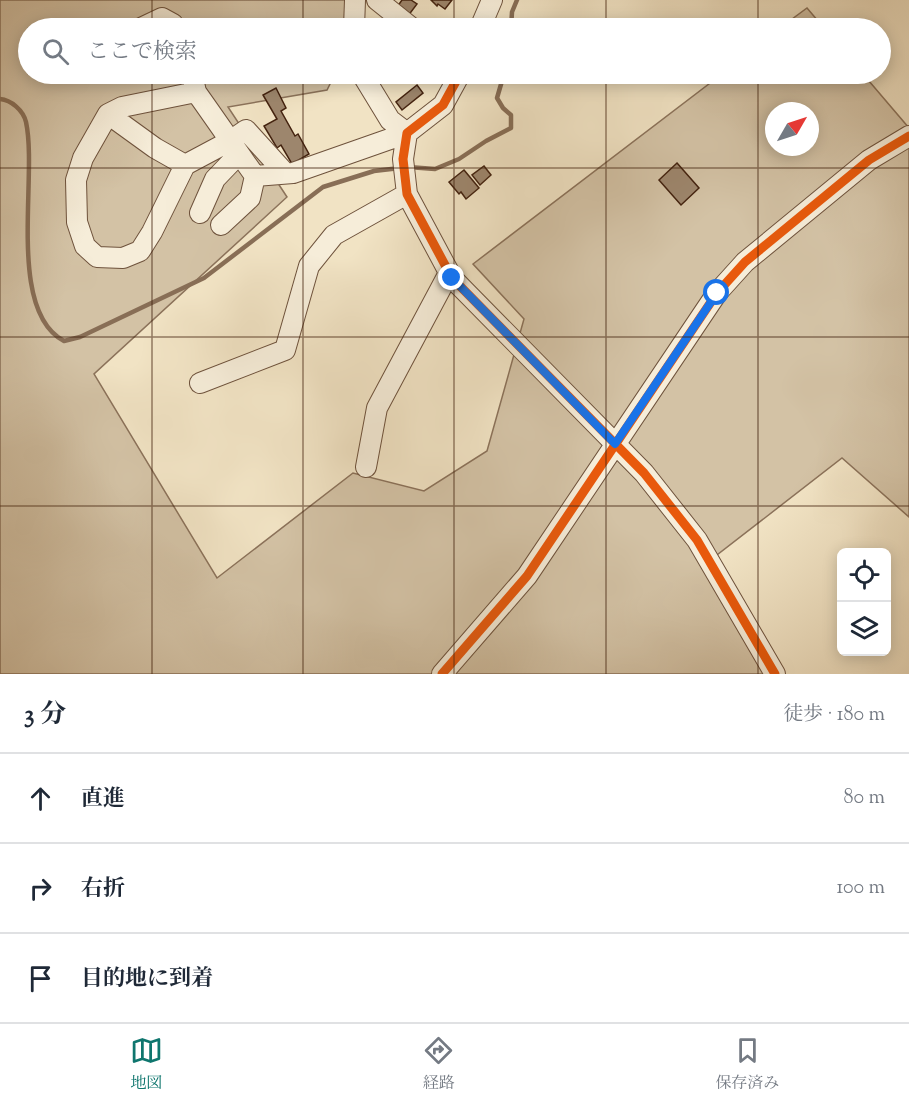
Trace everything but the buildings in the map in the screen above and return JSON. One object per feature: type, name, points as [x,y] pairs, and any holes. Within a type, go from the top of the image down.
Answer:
[{"type":"street","points":[[354,18],[355,0]]},
{"type":"street","points":[[377,0],[400,18]]},
{"type":"street","points":[[484,18],[492,0]]},
{"type":"street","points":[[191,84],[122,107],[108,114],[83,158],[76,180],[77,222],[85,246],[97,258],[123,258],[140,251],[152,232],[185,165],[235,147]]},
{"type":"street","points":[[195,84],[255,176],[250,198],[221,225]]},
{"type":"street","points":[[368,84],[390,120],[407,133]]},
{"type":"street","points":[[255,176],[285,173],[323,164],[363,147],[407,133],[443,105],[455,84]]},
{"type":"street","points":[[108,114],[155,148],[185,165]]},
{"type":"street","points":[[200,213],[215,179],[246,130],[285,173]]},
{"type":"street","points":[[407,133],[403,159],[407,194],[449,273],[644,473],[697,540],[774,674]]},
{"type":"street","points":[[442,674],[527,576],[717,293],[745,262],[869,160],[909,136]]},
{"type":"street","points":[[200,383],[285,350],[309,267],[334,235],[407,194]]},
{"type":"street","points":[[366,467],[377,408],[449,273]]},
{"type":"shaded area","points":[[0,0],[352,0],[352,18],[18,18],[18,84],[330,84],[327,90],[228,107],[287,197],[94,374],[217,578],[353,473],[424,491],[487,451],[524,319],[473,264],[709,84],[872,84],[909,128],[909,517],[842,458],[717,555],[780,674],[0,674]]},
{"type":"shaded area","points":[[807,8],[816,18],[794,18]]},
{"type":"waterway","points":[[512,18],[517,0]]},
{"type":"waterway","points":[[408,167],[435,169],[459,159],[511,128],[511,115],[497,98],[501,84]]},
{"type":"waterway","points":[[0,99],[16,106],[26,122],[29,146],[30,273],[35,301],[46,325],[64,341],[80,337],[204,278],[323,187],[374,171],[400,168]]},
{"type":"cycle path","points":[[455,84],[443,105],[407,133],[403,159],[407,194],[452,278],[644,473],[697,540],[775,674]]},
{"type":"cycle path","points":[[442,674],[527,576],[717,293],[745,262],[869,160],[909,136]]},
{"type":"route","points":[[452,278],[615,444],[717,293]]}]
